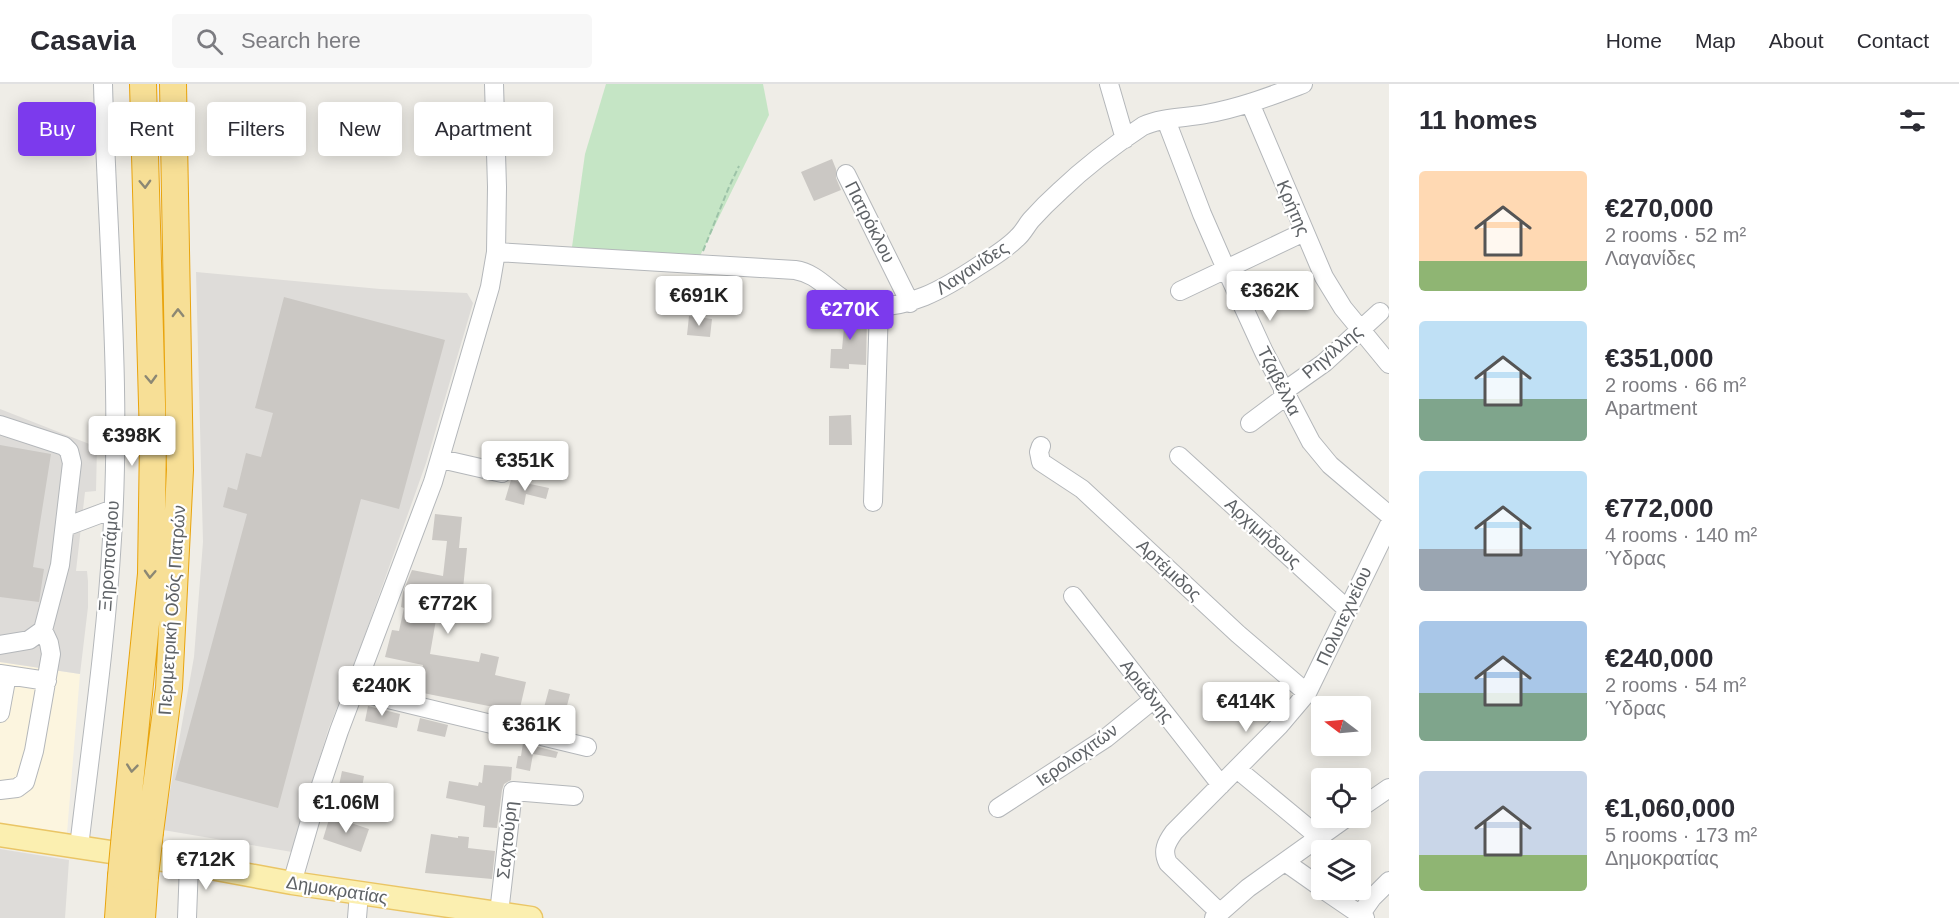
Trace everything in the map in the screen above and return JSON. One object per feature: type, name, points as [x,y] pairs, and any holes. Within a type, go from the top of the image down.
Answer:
[{"type":"highway","name":"Περιμετρική Οδός Πατρών","points":[[118,918],[133,877],[151,574],[153,439],[142,84]]},
{"type":"highway","name":"Περιμετρική Οδός Πατρών","points":[[137,832],[169,688],[180,470],[173,84]]},
{"type":"highway","name":"Περιμετρική Οδός Πατρών","points":[[133,877],[142,918]]},
{"type":"main road","name":"Δημοκρατίας","points":[[0,835],[359,893],[449,912],[499,913],[531,918]]},
{"type":"street","name":"Ξηροποτάμου","points":[[78,847],[106,611],[113,509],[116,412],[111,233],[103,84]]},
{"type":"street","points":[[292,883],[323,777],[441,459],[469,353],[490,287],[496,252],[497,140],[494,84]]},
{"type":"street","points":[[1108,84],[1125,139]]},
{"type":"street","name":"Λαγανίδες","points":[[496,252],[807,272],[848,302],[862,306],[910,303],[929,296],[961,278],[1002,250],[1018,237],[1062,189],[1146,124],[1204,115],[1250,103],[1303,84]]},
{"type":"street","name":"Κρήτης","points":[[1250,103],[1324,277],[1360,329],[1389,364]]},
{"type":"street","name":"Τζαβέλλα","points":[[1166,120],[1198,206],[1285,394],[1320,454],[1389,515]]},
{"type":"street","name":"Πατρόκλου","points":[[846,174],[910,303]]},
{"type":"street","points":[[1180,291],[1304,232]]},
{"type":"street","points":[[873,502],[879,306]]},
{"type":"street","name":"Ρηγίλλης","points":[[1250,423],[1324,363],[1380,312]]},
{"type":"street","points":[[0,425],[64,446],[69,451],[72,463],[60,565],[43,630],[51,654],[34,751],[25,782],[17,788],[0,790]]},
{"type":"street","name":"Αρτέμιδος","points":[[1041,446],[1039,453],[1041,462],[1082,489],[1238,634],[1307,693]]},
{"type":"street","name":"Αρχιμήδους","points":[[1179,456],[1348,610]]},
{"type":"street","points":[[441,459],[502,473]]},
{"type":"street","points":[[64,527],[113,509]]},
{"type":"street","name":"Πολυτεχνείου","points":[[1216,915],[1171,867],[1164,851],[1168,841],[1174,832],[1290,715],[1307,693],[1389,525]]},
{"type":"street","name":"Αριάδνης","points":[[1073,596],[1221,785]]},
{"type":"street","points":[[0,645],[29,640],[43,630]]},
{"type":"street","points":[[0,713],[3,674],[47,681]]},
{"type":"street","points":[[355,691],[587,747]]},
{"type":"street","name":"Ιερολοχιτών","points":[[998,807],[1106,738],[1154,699]]},
{"type":"street","points":[[1237,769],[1319,837]]},
{"type":"street","points":[[1371,800],[1389,788]]},
{"type":"street","name":"Σαχτούρη","points":[[499,913],[513,791],[574,796]]},
{"type":"street","points":[[1216,915],[1248,888],[1332,828]]},
{"type":"street","points":[[1285,862],[1311,880]]},
{"type":"street","points":[[187,918],[189,864]]},
{"type":"street","points":[[1338,900],[1362,917],[1372,898],[1389,881]]},
{"type":"street","points":[[357,918],[359,893]]},
{"type":"path","points":[[697,264],[739,166]]},
{"type":"shaded area","points":[[196,272],[380,289],[467,293],[473,303],[426,463],[356,660],[328,730],[292,852],[163,830],[194,657],[203,542]]},
{"type":"shaded area","points":[[0,409],[97,447],[96,491],[85,492],[76,571],[87,571],[88,581],[88,607],[80,674],[0,662]]},
{"type":"shaded area","points":[[0,662],[80,674],[67,833],[0,823]]},
{"type":"shaded area","points":[[0,849],[69,860],[65,918],[0,918]]},
{"type":"green space","points":[[606,84],[763,84],[769,115],[697,262],[571,254],[585,154]]},
{"type":"building","points":[[832,159],[841,190],[814,201],[801,172]]},
{"type":"building","points":[[284,297],[445,340],[399,509],[361,499],[278,808],[175,780],[247,514],[223,507],[228,487],[237,490],[246,453],[261,457],[273,413],[255,408]]},
{"type":"building","points":[[834,308],[849,314],[867,317],[866,365],[849,364],[849,369],[830,368],[831,349],[842,349],[844,328],[832,327]]},
{"type":"building","points":[[689,316],[712,319],[710,337],[687,335]]},
{"type":"building","points":[[851,415],[852,445],[829,445],[829,416]]},
{"type":"building","points":[[0,445],[51,454],[33,567],[44,569],[39,602],[0,597]]},
{"type":"building","points":[[511,480],[549,488],[546,499],[526,494],[524,505],[505,500]]},
{"type":"building","points":[[435,514],[462,517],[459,548],[467,548],[463,589],[435,586],[430,613],[437,614],[430,654],[479,662],[481,653],[499,657],[495,675],[526,682],[519,712],[418,692],[423,665],[385,657],[392,630],[399,631],[404,608],[401,607],[403,592],[412,570],[443,576],[447,541],[432,540]]},
{"type":"building","points":[[549,689],[570,694],[563,721],[542,715]]},
{"type":"building","points":[[368,706],[400,714],[397,728],[365,721]]},
{"type":"building","points":[[420,718],[448,725],[445,737],[417,731]]},
{"type":"building","points":[[523,743],[558,752],[556,758],[533,754],[530,771],[516,768]]},
{"type":"building","points":[[484,765],[512,767],[511,780],[504,784],[502,790],[497,828],[483,827],[485,806],[446,798],[449,781],[478,786],[479,782],[482,783]]},
{"type":"building","points":[[342,771],[364,776],[359,805],[336,800]]},
{"type":"building","points":[[330,816],[369,829],[361,852],[323,839]]},
{"type":"building","points":[[431,834],[458,838],[458,836],[469,837],[468,848],[495,851],[492,879],[425,873]]}]
